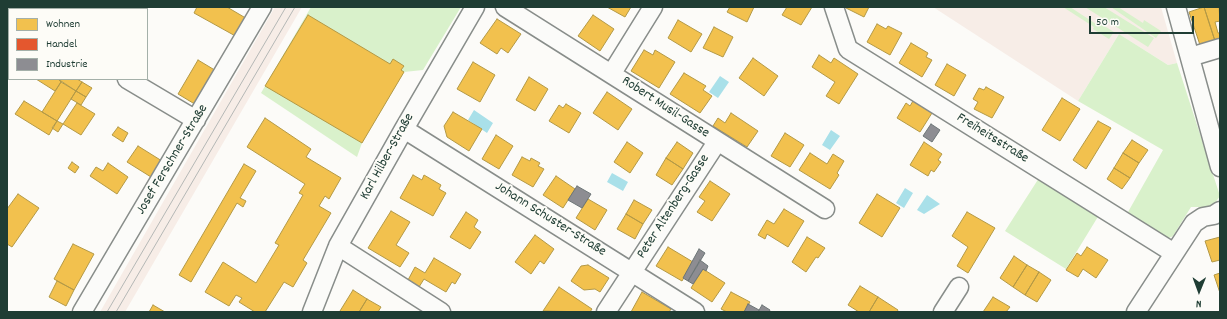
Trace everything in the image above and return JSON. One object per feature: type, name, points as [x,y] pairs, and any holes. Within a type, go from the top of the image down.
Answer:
[{"type":"street","name":"Josef Ferschner-Straße","points":[[82,312],[262,7]]},
{"type":"street","name":"Karl Hilber-Straße","points":[[312,312],[338,246],[475,7]]},
{"type":"street","name":"Robert Musil-Gasse","points":[[505,7],[612,73],[717,142],[825,208]]},
{"type":"street","points":[[612,73],[653,7]]},
{"type":"street","name":"Freiheitsstraße","points":[[834,7],[848,49],[1174,253]]},
{"type":"street","points":[[1176,7],[1220,167]]},
{"type":"street","points":[[1190,57],[1220,48]]},
{"type":"street","points":[[129,80],[196,120]]},
{"type":"street","name":"Johann Schuster-Straße","points":[[404,129],[695,312]]},
{"type":"street","name":"Peter Altenberg-Gasse","points":[[606,312],[717,142]]},
{"type":"street","points":[[1136,312],[1194,223],[1203,217],[1214,215],[1220,211]]},
{"type":"street","points":[[338,246],[441,312]]},
{"type":"street","points":[[943,312],[959,287]]},
{"type":"shaded area","points":[[275,7],[302,7],[125,312],[100,312]]},
{"type":"shaded area","points":[[933,7],[1161,7],[1177,63],[1168,65],[1119,34],[1078,101]]},
{"type":"green space","points":[[311,7],[461,7],[423,70],[404,72],[362,143],[357,157],[261,93]]},
{"type":"green space","points":[[1063,7],[1070,7],[1096,24],[1098,22],[1114,32],[1109,39],[1093,29],[1094,27]]},
{"type":"green space","points":[[1085,7],[1104,7],[1154,38],[1148,47]]},
{"type":"green space","points":[[1111,7],[1118,7],[1143,23],[1144,20],[1161,31],[1156,38]]},
{"type":"green space","points":[[1119,34],[1168,65],[1177,63],[1220,196],[1212,207],[1191,207],[1173,236],[1169,238],[1165,237],[1128,212],[1163,150],[1078,101]]},
{"type":"green space","points":[[1039,178],[1099,215],[1066,269],[1005,231]]},
{"type":"water","points":[[720,76],[729,82],[718,98],[709,92]]},
{"type":"water","points":[[474,110],[493,123],[487,133],[468,120]]},
{"type":"water","points":[[831,130],[840,136],[830,150],[822,145]]},
{"type":"water","points":[[612,173],[628,182],[623,191],[607,182]]},
{"type":"water","points":[[905,188],[913,193],[904,208],[896,203]]},
{"type":"water","points":[[927,195],[940,204],[924,214],[917,210]]},
{"type":"building: Wohnen","points":[[197,7],[227,7],[249,20],[239,38],[194,13]]},
{"type":"building: Wohnen","points":[[607,7],[631,7],[625,17]]},
{"type":"building: Wohnen","points":[[730,7],[754,7],[747,22],[727,12]]},
{"type":"building: Wohnen","points":[[787,7],[812,7],[801,25],[782,15]]},
{"type":"building: Wohnen","points":[[869,7],[864,17],[846,8]]},
{"type":"building: Wohnen","points":[[1204,7],[1215,41],[1200,45],[1189,12]]},
{"type":"building: Wohnen","points":[[1204,7],[1219,7],[1220,21],[1215,22],[1218,33],[1220,33],[1220,39],[1215,41]]},
{"type":"building: Wohnen","points":[[308,15],[390,64],[393,59],[404,66],[401,70],[404,72],[362,143],[265,86]]},
{"type":"building: Wohnen","points":[[593,15],[614,29],[600,51],[578,36]]},
{"type":"building: Wohnen","points":[[497,19],[521,34],[508,53],[501,48],[497,54],[480,43]]},
{"type":"building: Wohnen","points":[[678,20],[702,34],[691,52],[668,38]]},
{"type":"building: Wohnen","points":[[877,24],[886,29],[888,26],[902,33],[890,55],[867,42]]},
{"type":"building: Wohnen","points":[[714,27],[733,37],[723,57],[703,48]]},
{"type":"building: Wohnen","points":[[911,43],[928,53],[926,57],[932,60],[922,77],[899,63]]},
{"type":"building: Wohnen","points":[[644,50],[653,55],[655,50],[675,62],[659,88],[631,71]]},
{"type":"building: Wohnen","points":[[819,55],[831,63],[834,58],[858,74],[839,104],[826,96],[835,82],[812,67]]},
{"type":"building: Wohnen","points":[[753,58],[778,76],[764,96],[739,78]]},
{"type":"building: Wohnen","points":[[198,60],[218,72],[199,103],[193,103],[178,94]]},
{"type":"building: Wohnen","points":[[473,62],[495,75],[480,102],[457,89]]},
{"type":"building: Wohnen","points":[[947,64],[966,75],[954,96],[935,85]]},
{"type":"building: Wohnen","points":[[684,73],[706,86],[703,90],[712,96],[700,113],[670,94]]},
{"type":"building: Wohnen","points":[[529,77],[548,89],[535,111],[516,100]]},
{"type":"building: Wohnen","points":[[38,80],[59,80],[61,82],[55,91]]},
{"type":"building: Wohnen","points":[[60,80],[79,80],[82,82],[76,91]]},
{"type":"building: Wohnen","points":[[61,82],[76,91],[57,121],[42,112]]},
{"type":"building: Wohnen","points":[[82,82],[92,88],[86,97],[76,91]]},
{"type":"building: Wohnen","points":[[986,87],[1004,97],[992,118],[974,109],[978,102],[973,99],[979,88],[984,90]]},
{"type":"building: Wohnen","points":[[76,91],[86,97],[81,105],[71,99]]},
{"type":"building: Wohnen","points":[[607,92],[632,109],[618,130],[593,113]]},
{"type":"building: Wohnen","points":[[1062,98],[1080,109],[1060,141],[1042,130]]},
{"type":"building: Wohnen","points":[[24,101],[57,121],[49,135],[15,114]]},
{"type":"building: Wohnen","points":[[913,101],[932,113],[920,132],[897,118],[906,103],[910,106]]},
{"type":"building: Wohnen","points":[[77,103],[95,114],[81,135],[63,124]]},
{"type":"building: Wohnen","points":[[566,104],[581,113],[569,133],[549,121],[559,105],[563,108]]},
{"type":"building: Wohnen","points":[[453,112],[482,129],[469,151],[447,137],[444,126]]},
{"type":"building: Wohnen","points":[[731,113],[758,131],[747,147],[713,126],[718,118],[725,123]]},
{"type":"building: Wohnen","points":[[265,118],[311,149],[306,157],[341,178],[329,199],[325,196],[319,206],[331,213],[303,260],[307,263],[293,287],[284,282],[265,312],[255,312],[239,302],[242,298],[236,295],[229,306],[205,292],[223,262],[256,283],[279,245],[275,243],[303,195],[299,193],[305,184],[247,147]]},
{"type":"building: Wohnen","points":[[57,121],[63,124],[58,132],[52,128]]},
{"type":"building: Wohnen","points":[[1098,121],[1111,128],[1086,169],[1073,160]]},
{"type":"building: Wohnen","points":[[118,127],[128,133],[123,142],[112,135]]},
{"type":"building: Wohnen","points":[[785,133],[804,145],[790,167],[771,156]]},
{"type":"building: Wohnen","points":[[496,135],[513,146],[499,169],[482,159]]},
{"type":"building: Wohnen","points":[[1132,140],[1148,150],[1139,163],[1123,153]]},
{"type":"building: Wohnen","points":[[627,142],[643,153],[630,173],[614,162]]},
{"type":"building: Wohnen","points":[[677,142],[693,153],[683,169],[666,158]]},
{"type":"building: Wohnen","points":[[924,142],[942,154],[938,160],[941,162],[934,172],[931,170],[928,176],[910,165]]},
{"type":"building: Wohnen","points":[[138,146],[162,161],[151,177],[127,162]]},
{"type":"building: Wohnen","points":[[810,153],[827,164],[833,154],[844,161],[837,173],[839,175],[830,189],[799,170]]},
{"type":"building: Wohnen","points":[[1123,153],[1139,163],[1130,178],[1114,168]]},
{"type":"building: Wohnen","points":[[522,157],[530,161],[531,158],[540,163],[538,166],[544,169],[533,187],[512,175]]},
{"type":"building: Wohnen","points":[[666,158],[683,169],[672,185],[656,175]]},
{"type":"building: Wohnen","points":[[72,162],[79,167],[75,173],[68,168]]},
{"type":"building: Wohnen","points":[[108,163],[128,177],[117,194],[90,176],[96,167],[103,171]]},
{"type":"building: Wohnen","points":[[244,164],[256,171],[240,198],[246,201],[243,207],[237,203],[191,282],[179,275]]},
{"type":"building: Wohnen","points":[[1114,168],[1130,178],[1122,189],[1107,179]]},
{"type":"building: Wohnen","points":[[413,175],[422,180],[424,175],[441,185],[439,189],[446,193],[433,216],[400,198]]},
{"type":"building: Wohnen","points":[[556,176],[575,189],[563,208],[543,195]]},
{"type":"building: Wohnen","points":[[710,181],[730,194],[712,221],[697,212],[705,201],[699,197]]},
{"type":"building: Wohnen","points":[[18,194],[39,208],[12,247],[7,244],[7,209]]},
{"type":"building: Wohnen","points":[[877,194],[900,208],[882,237],[859,223]]},
{"type":"building: Wohnen","points":[[588,199],[607,210],[595,230],[576,218]]},
{"type":"building: Wohnen","points":[[634,200],[652,210],[643,224],[626,214]]},
{"type":"building: Wohnen","points":[[784,209],[804,221],[788,247],[767,234],[765,239],[758,235],[767,220],[774,224]]},
{"type":"building: Wohnen","points":[[391,211],[410,222],[396,245],[409,253],[400,267],[368,248]]},
{"type":"building: Wohnen","points":[[466,212],[478,220],[474,227],[481,232],[470,249],[450,237]]},
{"type":"building: Wohnen","points":[[967,212],[995,228],[968,273],[957,266],[968,247],[952,236]]},
{"type":"building: Wohnen","points":[[626,214],[643,224],[635,239],[617,229]]},
{"type":"building: Wohnen","points":[[535,235],[554,249],[544,264],[540,261],[531,274],[515,262]]},
{"type":"building: Wohnen","points":[[807,237],[825,248],[818,258],[816,257],[806,272],[792,262]]},
{"type":"building: Wohnen","points":[[1220,237],[1220,260],[1212,262],[1205,241]]},
{"type":"building: Wohnen","points":[[73,244],[94,254],[74,290],[54,279]]},
{"type":"building: Wohnen","points":[[668,247],[693,262],[682,281],[656,266]]},
{"type":"building: Wohnen","points":[[1087,247],[1108,260],[1096,278],[1083,269],[1078,277],[1066,270],[1077,253],[1081,256]]},
{"type":"building: Wohnen","points":[[1014,256],[1027,265],[1013,287],[1000,278]]},
{"type":"building: Wohnen","points":[[434,258],[461,274],[455,284],[452,282],[446,292],[424,279],[419,287],[408,280],[415,267],[425,273]]},
{"type":"building: Wohnen","points":[[588,265],[609,278],[600,292],[595,289],[584,290],[571,281],[581,266]]},
{"type":"building: Wohnen","points":[[1027,265],[1039,272],[1025,295],[1013,287]]},
{"type":"building: Wohnen","points":[[703,269],[725,283],[712,302],[691,288]]},
{"type":"building: Wohnen","points":[[1039,272],[1051,280],[1037,302],[1025,295]]},
{"type":"building: Wohnen","points":[[1220,273],[1220,293],[1214,275]]},
{"type":"building: Wohnen","points":[[57,281],[74,290],[66,306],[49,297]]},
{"type":"building: Wohnen","points":[[860,286],[878,297],[869,312],[859,312],[848,305]]},
{"type":"building: Wohnen","points":[[559,287],[592,309],[590,312],[543,311]]},
{"type":"building: Wohnen","points":[[353,290],[367,299],[359,312],[340,311]]},
{"type":"building: Wohnen","points":[[642,292],[671,309],[669,312],[631,312]]},
{"type":"building: Wohnen","points":[[731,292],[750,302],[744,312],[727,312],[721,309]]},
{"type":"building: Wohnen","points":[[878,297],[898,310],[897,312],[869,312]]},
{"type":"building: Wohnen","points":[[993,297],[1010,307],[1006,312],[983,312]]},
{"type":"building: Wohnen","points":[[367,299],[381,307],[378,312],[359,312]]},
{"type":"building: Wohnen","points":[[153,305],[165,312],[149,312]]},
{"type":"building: Handel","points":[[30,7],[60,8],[32,8]]},
{"type":"building: Industrie","points":[[931,124],[940,130],[932,142],[923,136]]},
{"type":"building: Industrie","points":[[577,186],[591,194],[582,208],[568,200]]},
{"type":"building: Industrie","points":[[699,249],[705,253],[688,281],[683,278]]},
{"type":"building: Industrie","points":[[700,260],[708,266],[706,271],[703,269],[693,284],[688,281]]},
{"type":"building: Industrie","points":[[748,304],[759,310],[758,312],[744,312]]},
{"type":"building: Industrie","points":[[762,305],[770,310],[769,312],[758,312]]},
{"type":"tram line","points":[[107,312],[286,7]]},
{"type":"tram line","points":[[116,312],[295,7]]}]
